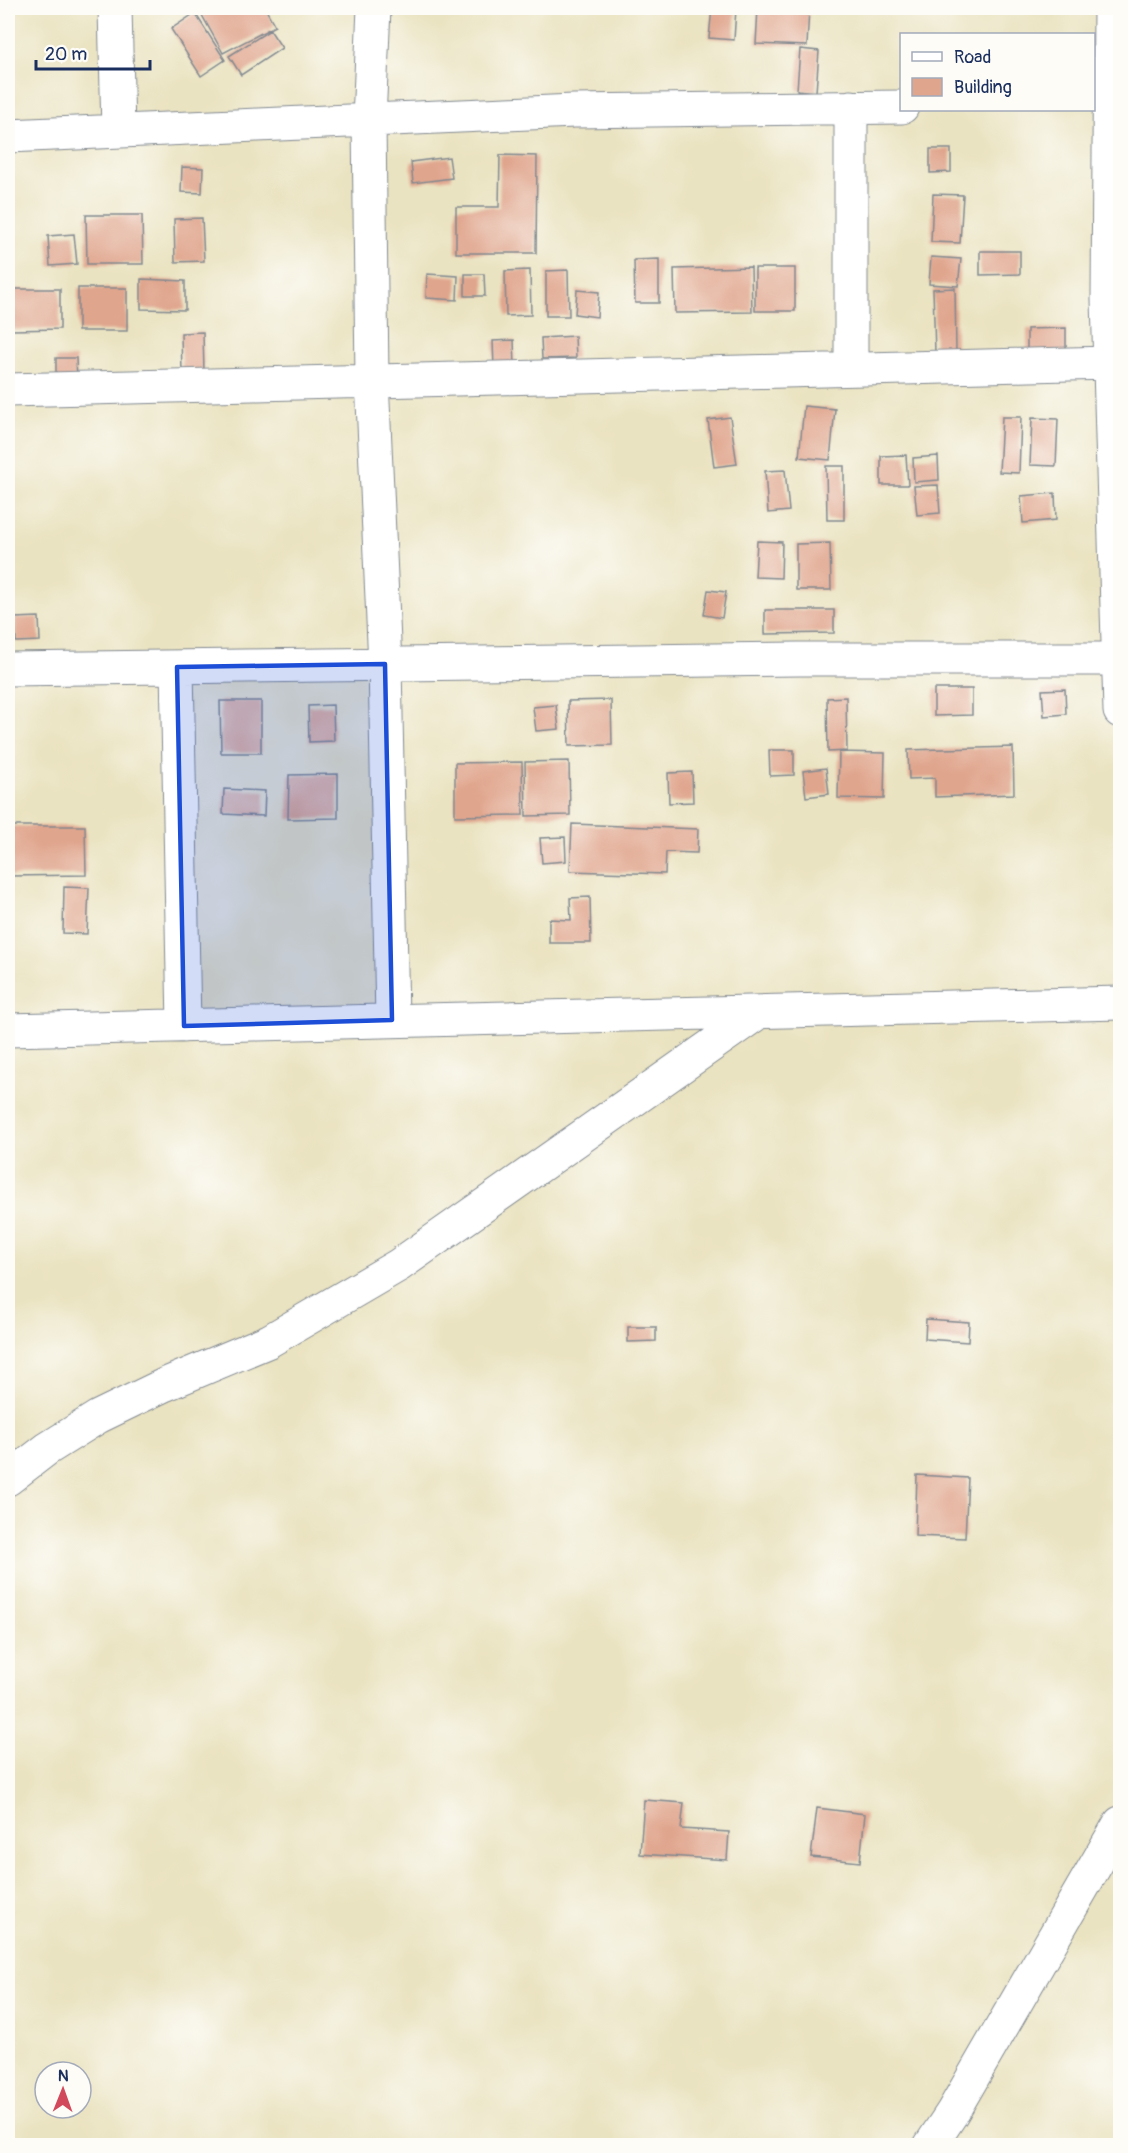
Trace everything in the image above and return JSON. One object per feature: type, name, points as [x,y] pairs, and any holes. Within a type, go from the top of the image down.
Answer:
[{"type":"street","points":[[115,8],[118,131]]},
{"type":"street","points":[[374,8],[369,120],[372,380],[385,664],[392,1020]]},
{"type":"street","points":[[1110,8],[1101,104],[1120,711]]},
{"type":"street","points":[[8,136],[574,111],[900,106]]},
{"type":"street","points":[[851,107],[851,369]]},
{"type":"street","points":[[8,390],[1110,363]]},
{"type":"street","points":[[8,669],[799,659],[1119,659]]},
{"type":"street","points":[[177,667],[184,1026]]},
{"type":"street","points":[[8,1030],[1120,1003]]},
{"type":"street","points":[[8,1479],[47,1449],[98,1417],[164,1385],[269,1341],[399,1265],[759,1012]]},
{"type":"street","points":[[930,2145],[952,2113],[1120,1823]]},
{"type":"highlighted area","points":[[385,664],[392,1020],[184,1026],[177,667]]},
{"type":"building","points":[[198,8],[265,8],[275,26],[223,53]]},
{"type":"building","points":[[712,8],[736,8],[734,40],[709,38]]},
{"type":"building","points":[[758,8],[809,8],[807,46],[756,44]]},
{"type":"building","points":[[195,13],[225,60],[201,76],[171,29]]},
{"type":"building","points":[[270,30],[282,48],[241,75],[229,56]]},
{"type":"building","points":[[800,49],[819,51],[816,92],[797,90]]},
{"type":"building","points":[[930,149],[951,149],[951,172],[930,173]]},
{"type":"building","points":[[500,155],[537,156],[536,253],[456,253],[456,207],[499,207]]},
{"type":"building","points":[[449,157],[452,178],[413,183],[411,162]]},
{"type":"building","points":[[182,167],[203,168],[202,193],[181,192]]},
{"type":"building","points":[[933,194],[963,195],[960,243],[931,242]]},
{"type":"building","points":[[86,215],[142,215],[143,264],[87,264]]},
{"type":"building","points":[[202,218],[204,261],[175,262],[174,219]]},
{"type":"building","points":[[74,234],[77,264],[50,266],[48,236]]},
{"type":"building","points":[[980,251],[1020,251],[1020,274],[980,275]]},
{"type":"building","points":[[931,257],[961,259],[958,286],[929,284]]},
{"type":"building","points":[[659,259],[659,303],[635,303],[634,260]]},
{"type":"building","points":[[751,267],[752,312],[675,313],[674,269]]},
{"type":"building","points":[[755,268],[795,268],[795,311],[755,311]]},
{"type":"building","points":[[530,270],[531,315],[506,316],[505,271]]},
{"type":"building","points":[[568,270],[569,316],[546,316],[546,271]]},
{"type":"building","points":[[427,274],[458,276],[457,300],[426,298]]},
{"type":"building","points":[[465,274],[484,274],[485,296],[465,296]]},
{"type":"building","points":[[141,279],[185,281],[185,310],[141,309]]},
{"type":"building","points":[[78,288],[127,288],[127,331],[78,331]]},
{"type":"building","points":[[955,288],[956,352],[935,353],[933,289]]},
{"type":"building","points":[[12,289],[60,289],[60,329],[12,330]]},
{"type":"building","points":[[577,290],[599,292],[597,317],[575,314]]},
{"type":"building","points":[[1066,328],[1066,371],[1027,371],[1027,329]]},
{"type":"building","points":[[203,332],[204,373],[182,374],[181,333]]},
{"type":"building","points":[[575,336],[576,358],[542,359],[541,338]]},
{"type":"building","points":[[514,340],[515,367],[494,368],[493,341]]},
{"type":"building","points":[[56,358],[76,358],[77,382],[56,382]]},
{"type":"building","points":[[804,406],[835,409],[830,460],[799,457]]},
{"type":"building","points":[[730,417],[737,464],[714,467],[708,420]]},
{"type":"building","points":[[1002,417],[1021,417],[1019,473],[999,472]]},
{"type":"building","points":[[1032,418],[1058,419],[1056,466],[1030,465]]},
{"type":"building","points":[[906,455],[908,485],[881,485],[881,456]]},
{"type":"building","points":[[938,456],[939,480],[914,482],[913,458]]},
{"type":"building","points":[[826,466],[844,466],[844,520],[827,520]]},
{"type":"building","points":[[785,470],[789,511],[768,513],[765,471]]},
{"type":"building","points":[[938,485],[940,513],[917,515],[914,486]]},
{"type":"building","points":[[1055,493],[1056,520],[1023,523],[1021,496]]},
{"type":"building","points":[[757,541],[782,542],[781,578],[755,577]]},
{"type":"building","points":[[830,543],[831,590],[796,590],[796,544]]},
{"type":"building","points":[[708,590],[726,592],[722,618],[704,615]]},
{"type":"building","points":[[765,610],[834,610],[834,633],[765,634]]},
{"type":"building","points":[[39,617],[40,641],[16,642],[15,618]]},
{"type":"building","points":[[934,689],[972,689],[972,715],[934,716]]},
{"type":"building","points":[[1065,689],[1066,714],[1044,716],[1042,690]]},
{"type":"building","points":[[846,697],[847,751],[828,752],[827,698]]},
{"type":"building","points":[[611,700],[612,745],[569,746],[568,701]]},
{"type":"building","points":[[220,701],[261,701],[261,753],[221,753]]},
{"type":"building","points":[[333,705],[334,741],[309,742],[308,706]]},
{"type":"building","points":[[556,705],[559,729],[536,731],[533,707]]},
{"type":"building","points":[[1013,747],[1014,794],[935,797],[935,778],[909,779],[908,750]]},
{"type":"building","points":[[769,750],[794,750],[794,775],[770,776]]},
{"type":"building","points":[[839,752],[885,753],[884,799],[838,798]]},
{"type":"building","points":[[569,761],[570,815],[526,816],[525,762]]},
{"type":"building","points":[[522,762],[523,815],[455,816],[455,763]]},
{"type":"building","points":[[826,768],[829,794],[806,797],[803,771]]},
{"type":"building","points":[[692,772],[693,802],[669,803],[668,773]]},
{"type":"building","points":[[338,774],[338,818],[288,819],[289,775]]},
{"type":"building","points":[[224,789],[265,791],[264,816],[223,814]]},
{"type":"building","points":[[572,824],[698,829],[697,853],[666,852],[665,874],[570,871]]},
{"type":"building","points":[[8,826],[85,826],[86,875],[8,876]]},
{"type":"building","points":[[565,837],[566,861],[542,863],[540,838]]},
{"type":"building","points":[[64,887],[89,888],[87,934],[63,933]]},
{"type":"building","points":[[590,897],[591,943],[549,943],[549,919],[571,920],[570,898]]},
{"type":"building","points":[[926,1319],[969,1322],[968,1342],[925,1339]]},
{"type":"building","points":[[628,1327],[656,1327],[656,1341],[628,1342]]},
{"type":"building","points":[[917,1475],[968,1478],[965,1538],[915,1536]]},
{"type":"building","points":[[644,1800],[684,1803],[681,1829],[729,1832],[727,1860],[640,1854]]},
{"type":"building","points":[[817,1808],[865,1814],[860,1862],[811,1857]]}]
